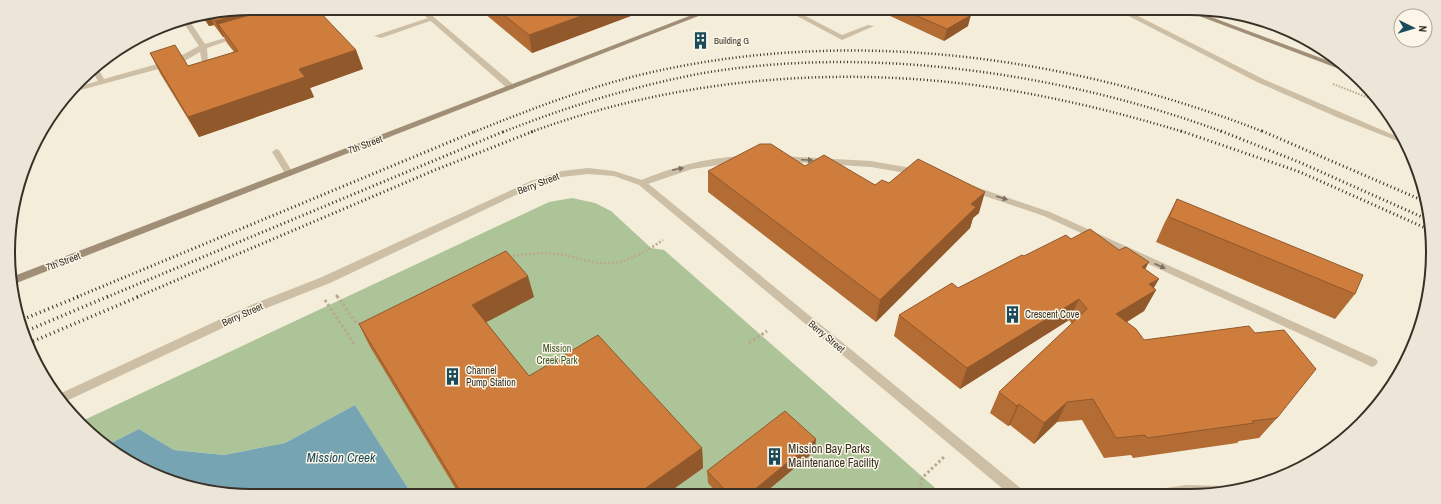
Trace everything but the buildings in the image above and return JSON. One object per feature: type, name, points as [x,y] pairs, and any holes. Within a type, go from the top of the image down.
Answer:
[{"type":"main road","name":"7th Street","points":[[17,279],[698,15]]},
{"type":"main road","points":[[1202,16],[1335,66]]},
{"type":"street","points":[[299,19],[312,15]]},
{"type":"street","points":[[427,15],[511,87]]},
{"type":"street","points":[[798,15],[842,38],[870,26]]},
{"type":"street","points":[[1132,15],[1281,91],[1397,139]]},
{"type":"street","points":[[378,36],[431,19]]},
{"type":"street","points":[[188,24],[203,47],[205,61]]},
{"type":"street","points":[[80,88],[178,61],[203,47],[248,34]]},
{"type":"street","points":[[97,73],[102,82]]},
{"type":"street","points":[[276,152],[289,173]]},
{"type":"street","points":[[642,183],[673,170],[726,160],[755,159]]},
{"type":"street","points":[[769,159],[825,160],[871,164],[926,175]]},
{"type":"street","name":"Berry Street","points":[[65,397],[255,308],[326,280],[534,183],[567,172],[596,170],[612,172],[642,183],[1012,489]]},
{"type":"street","points":[[960,185],[1003,198],[1047,214],[1372,362]]},
{"type":"path","points":[[507,258],[525,254],[545,253],[601,263],[614,263],[651,248],[663,240]]},
{"type":"path","points":[[326,280],[356,323],[368,326]]},
{"type":"path","points":[[325,300],[355,345]]},
{"type":"path","points":[[749,343],[767,332]]},
{"type":"path","points":[[919,489],[922,478],[958,445]]},
{"type":"green space","name":"Mission Creek Park","points":[[572,198],[595,203],[611,211],[651,248],[664,250],[936,489],[409,489],[355,405],[285,443],[224,455],[174,450],[139,429],[112,443],[84,420],[549,202]]},
{"type":"water","name":"Mission Creek","points":[[355,405],[409,489],[252,489],[221,487],[191,481],[161,471],[133,457],[112,443],[139,429],[174,450],[224,455],[285,443]]},
{"type":"railway","points":[[474,132],[538,107],[582,92],[648,73],[725,59],[803,52],[882,51],[960,56],[1038,68],[1115,84],[1190,106],[1264,132]]},
{"type":"railway","points":[[503,132],[599,98],[673,79],[763,65],[829,62],[896,64],[964,70],[1032,80],[1098,94],[1162,111],[1223,132]]},
{"type":"railway","points":[[533,131],[594,112],[658,96],[723,85],[789,79],[855,77],[921,80],[986,87],[1085,105],[1183,132]]},
{"type":"railway","points":[[77,297],[476,131]]},
{"type":"railway","points":[[107,297],[505,131]]},
{"type":"railway","points":[[137,297],[435,170],[533,131]]},
{"type":"railway","points":[[1221,131],[1299,162],[1423,218]]},
{"type":"railway","points":[[1262,131],[1420,199]]},
{"type":"railway","points":[[1183,132],[1300,172],[1424,228]]},
{"type":"railway","points":[[25,319],[80,296]]},
{"type":"railway","points":[[29,330],[109,296]]},
{"type":"railway","points":[[33,342],[140,296]]},
{"type":"place","name":"Building G","points":[[701,41]]},
{"type":"place","name":"Crescent Cove","points":[[1012,314]]},
{"type":"place","name":"Channel Pump Station","points":[[453,376]]},
{"type":"place","name":"Mission Bay Parks Maintenance Facility","points":[[775,456]]}]
